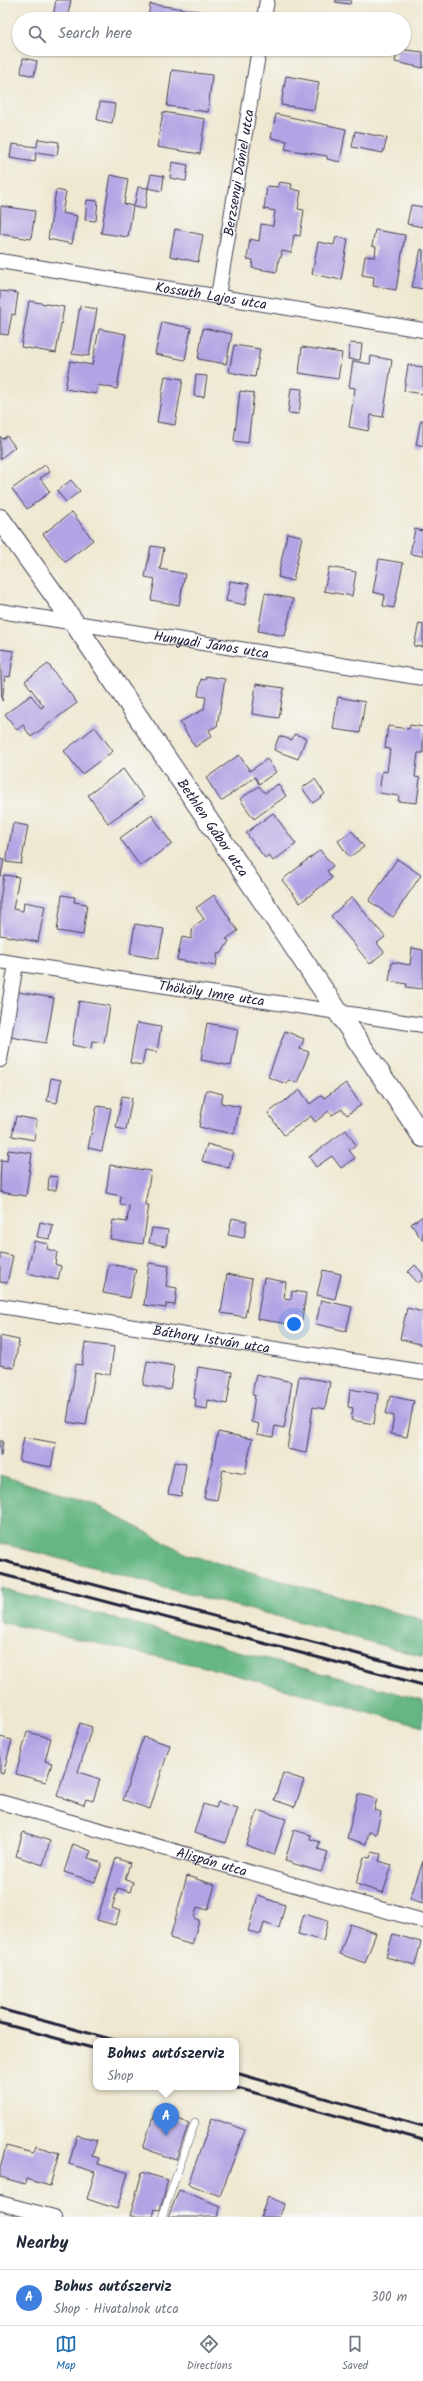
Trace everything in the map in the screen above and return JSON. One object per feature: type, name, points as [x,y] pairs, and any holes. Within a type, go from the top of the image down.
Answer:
[{"type":"street","points":[[265,12],[267,0]]},
{"type":"street","name":"Berzsenyi Dániel utca","points":[[218,296],[258,56]]},
{"type":"street","name":"Kossuth Lajos utca","points":[[0,261],[423,330]]},
{"type":"street","name":"Bethlen Gábor utca","points":[[0,519],[73,621],[423,1137]]},
{"type":"street","name":"Hunyadi János utca","points":[[0,611],[73,621],[423,678]]},
{"type":"street","name":"Thököly Imre utca","points":[[0,961],[423,1025]]},
{"type":"street","points":[[0,1060],[16,964]]},
{"type":"street","name":"Báthory István utca","points":[[0,1306],[423,1372]]},
{"type":"street","name":"Alispán utca","points":[[0,1802],[423,1920]]},
{"type":"street","points":[[0,2203],[54,2217]]},
{"type":"lane","points":[[162,2217],[195,2122]]},
{"type":"green space","points":[[0,1475],[94,1504],[189,1555],[423,1620],[423,1657],[300,1622],[160,1587],[150,1582],[0,1543]]},
{"type":"green space","points":[[0,1588],[423,1700],[423,1727],[214,1669],[0,1622]]},
{"type":"building","points":[[56,0],[71,0],[68,12],[54,12]]},
{"type":"building","points":[[336,0],[351,0],[350,4],[335,2]]},
{"type":"building","points":[[150,4],[204,12],[149,12]]},
{"type":"building","points":[[411,51],[423,52],[423,68],[395,62],[396,56],[411,56]]},
{"type":"building","points":[[23,58],[37,61],[34,76],[21,73]]},
{"type":"building","points":[[172,70],[212,75],[208,112],[167,106]]},
{"type":"building","points":[[286,76],[319,82],[314,110],[281,105]]},
{"type":"building","points":[[100,102],[115,104],[112,123],[97,120]]},
{"type":"building","points":[[163,112],[205,119],[200,154],[157,147]]},
{"type":"building","points":[[276,114],[346,129],[340,162],[327,159],[327,156],[285,149],[287,141],[271,138]]},
{"type":"building","points":[[355,131],[387,138],[383,153],[352,147]]},
{"type":"building","points":[[38,139],[59,142],[57,155],[36,152],[35,162],[10,158],[12,144],[37,147]]},
{"type":"building","points":[[172,162],[188,165],[186,181],[170,178]]},
{"type":"building","points":[[151,174],[164,176],[162,191],[148,188]]},
{"type":"building","points":[[111,175],[128,179],[124,204],[133,206],[128,237],[101,233]]},
{"type":"building","points":[[279,182],[292,184],[291,189],[301,191],[298,209],[304,210],[300,236],[294,235],[291,253],[282,251],[281,258],[279,258],[277,272],[252,268],[253,260],[247,259],[250,239],[259,241],[261,224],[273,226],[275,211],[264,209],[267,186],[278,187]]},
{"type":"building","points":[[138,187],[148,188],[145,209],[134,207]]},
{"type":"building","points":[[56,190],[66,192],[62,213],[77,216],[72,244],[48,239]]},
{"type":"building","points":[[87,200],[98,201],[96,221],[85,220]]},
{"type":"building","points":[[411,205],[423,207],[423,227],[407,224]]},
{"type":"building","points":[[1,206],[35,211],[31,239],[0,234]]},
{"type":"building","points":[[175,229],[203,235],[198,262],[170,256]]},
{"type":"building","points":[[375,230],[405,235],[396,290],[373,286],[374,277],[362,275],[365,256],[375,257],[376,247],[372,246]]},
{"type":"building","points":[[336,237],[348,239],[341,280],[312,274],[318,242],[334,245]]},
{"type":"building","points":[[421,249],[423,250],[423,289],[412,287]]},
{"type":"building","points":[[0,291],[18,293],[15,315],[12,314],[8,335],[0,334]]},
{"type":"building","points":[[29,301],[64,307],[56,353],[21,347]]},
{"type":"building","points":[[80,306],[97,309],[89,356],[72,354]]},
{"type":"building","points":[[162,322],[191,328],[185,360],[155,354]]},
{"type":"building","points":[[203,328],[232,334],[226,364],[198,359]]},
{"type":"building","points":[[99,329],[126,334],[117,389],[98,385],[96,394],[65,389],[70,361],[92,365]]},
{"type":"building","points":[[350,343],[362,344],[360,360],[348,359]]},
{"type":"building","points":[[234,345],[260,349],[255,377],[229,372]]},
{"type":"building","points":[[302,347],[342,353],[338,379],[299,373]]},
{"type":"building","points":[[371,356],[392,360],[383,417],[371,415],[368,431],[349,427],[355,388],[349,387],[353,361],[370,364]]},
{"type":"building","points":[[408,365],[423,367],[423,394],[404,391]]},
{"type":"building","points":[[196,375],[207,376],[204,397],[194,396]]},
{"type":"building","points":[[165,376],[183,379],[175,425],[157,422]]},
{"type":"building","points":[[291,388],[302,389],[299,414],[288,413]]},
{"type":"building","points":[[240,391],[254,393],[248,443],[234,441]]},
{"type":"building","points":[[421,420],[423,420],[423,446],[416,444]]},
{"type":"building","points":[[0,436],[2,439],[7,436],[15,447],[0,459]]},
{"type":"building","points":[[45,465],[50,472],[40,478],[50,492],[27,509],[12,489]]},
{"type":"building","points":[[71,480],[80,491],[66,502],[57,491]]},
{"type":"building","points":[[72,512],[93,540],[65,562],[43,534]]},
{"type":"building","points":[[415,529],[423,531],[423,556],[410,554]]},
{"type":"building","points":[[287,533],[302,536],[293,581],[278,577]]},
{"type":"building","points":[[151,546],[164,548],[160,569],[185,574],[179,605],[151,600],[155,579],[145,577]]},
{"type":"building","points":[[379,559],[403,563],[394,608],[383,606],[385,595],[373,592]]},
{"type":"building","points":[[329,567],[356,572],[352,596],[324,591]]},
{"type":"building","points":[[230,581],[249,584],[245,605],[226,601]]},
{"type":"building","points":[[265,593],[293,599],[285,636],[258,631]]},
{"type":"building","points":[[419,623],[423,624],[423,647],[414,646]]},
{"type":"building","points":[[0,649],[14,651],[10,677],[5,676],[2,701]]},
{"type":"building","points":[[48,664],[77,703],[31,737],[23,725],[17,730],[5,714],[31,695],[41,708],[44,706],[25,681]]},
{"type":"building","points":[[206,676],[225,679],[217,726],[209,730],[212,736],[195,747],[180,722],[204,709],[206,697],[198,696],[201,679],[205,680]]},
{"type":"building","points":[[256,684],[284,688],[279,718],[252,714]]},
{"type":"building","points":[[338,697],[365,702],[360,733],[333,729]]},
{"type":"building","points":[[410,725],[423,727],[423,753],[418,753],[415,777],[420,778],[417,803],[398,801],[399,796],[379,793],[382,771],[387,772],[390,749],[385,748],[388,726],[409,729]]},
{"type":"building","points":[[95,727],[113,751],[82,774],[64,751]]},
{"type":"building","points":[[294,734],[306,738],[298,759],[274,750],[279,736],[292,740]]},
{"type":"building","points":[[239,755],[250,771],[267,759],[276,772],[259,784],[255,777],[221,801],[206,778]]},
{"type":"building","points":[[123,769],[144,798],[108,823],[88,795]]},
{"type":"building","points":[[315,779],[325,794],[313,803],[302,788]]},
{"type":"building","points":[[278,784],[286,796],[254,819],[240,799],[259,786],[265,793]]},
{"type":"building","points":[[273,813],[296,844],[273,861],[269,855],[265,858],[246,833]]},
{"type":"building","points":[[152,815],[172,844],[140,866],[120,838]]},
{"type":"building","points":[[13,823],[28,826],[21,864],[6,862]]},
{"type":"building","points":[[352,831],[364,847],[349,857],[338,841]]},
{"type":"building","points":[[320,850],[333,866],[327,871],[332,878],[300,903],[282,880]]},
{"type":"building","points":[[0,859],[4,860],[1,876],[0,876]]},
{"type":"building","points":[[397,859],[421,875],[393,917],[369,901]]},
{"type":"building","points":[[4,875],[19,877],[13,909],[23,911],[24,902],[45,906],[38,942],[0,935],[0,900]]},
{"type":"building","points":[[62,895],[75,897],[74,902],[87,904],[83,935],[57,931]]},
{"type":"building","points":[[214,895],[238,931],[226,939],[229,941],[221,954],[218,953],[216,966],[177,960],[182,937],[191,939],[193,927],[204,919],[196,908]]},
{"type":"building","points":[[352,897],[385,937],[377,943],[384,952],[370,964],[331,916]]},
{"type":"building","points":[[135,924],[164,929],[158,959],[130,954]]},
{"type":"building","points":[[412,948],[423,950],[423,989],[406,987],[407,984],[389,981],[392,962],[410,965]]},
{"type":"building","points":[[18,992],[54,998],[46,1043],[10,1037]]},
{"type":"building","points":[[79,1001],[110,1006],[104,1043],[92,1041],[91,1049],[72,1045]]},
{"type":"building","points":[[137,1023],[161,1027],[157,1052],[145,1050],[142,1065],[130,1063]]},
{"type":"building","points":[[207,1023],[238,1029],[231,1066],[201,1060]]},
{"type":"building","points":[[285,1031],[304,1039],[300,1049],[309,1052],[297,1083],[288,1080],[286,1084],[268,1077]]},
{"type":"building","points":[[51,1078],[61,1080],[57,1103],[47,1101]]},
{"type":"building","points":[[346,1083],[361,1105],[347,1115],[342,1109],[332,1115],[329,1111],[315,1122],[311,1116],[284,1135],[268,1113],[300,1090],[310,1104],[322,1095],[324,1098]]},
{"type":"building","points":[[206,1090],[223,1094],[221,1103],[240,1107],[234,1134],[199,1127]]},
{"type":"building","points":[[122,1096],[132,1098],[126,1130],[116,1128]]},
{"type":"building","points":[[97,1106],[111,1108],[102,1151],[88,1148]]},
{"type":"building","points":[[16,1116],[37,1120],[34,1140],[12,1136]]},
{"type":"building","points":[[346,1130],[356,1145],[349,1150],[355,1158],[341,1168],[332,1156],[316,1167],[309,1157]]},
{"type":"building","points":[[207,1144],[233,1151],[229,1168],[202,1161]]},
{"type":"building","points":[[8,1150],[32,1153],[26,1196],[0,1192],[1,1160],[7,1161]]},
{"type":"building","points":[[110,1165],[151,1171],[145,1205],[149,1205],[143,1244],[110,1239],[113,1220],[127,1222],[129,1206],[120,1204],[121,1196],[106,1193]]},
{"type":"building","points":[[49,1176],[58,1177],[56,1190],[48,1190]]},
{"type":"building","points":[[423,1216],[423,1241],[411,1224]]},
{"type":"building","points":[[232,1218],[247,1221],[244,1238],[228,1235]]},
{"type":"building","points":[[40,1222],[53,1225],[50,1239],[37,1237]]},
{"type":"building","points":[[152,1228],[168,1230],[166,1246],[149,1243]]},
{"type":"building","points":[[34,1241],[48,1244],[47,1249],[57,1252],[55,1264],[61,1266],[58,1280],[27,1273]]},
{"type":"building","points":[[0,1253],[13,1256],[7,1283],[0,1282]]},
{"type":"building","points":[[149,1263],[169,1266],[166,1286],[177,1288],[175,1305],[166,1304],[166,1308],[144,1305]]},
{"type":"building","points":[[109,1264],[136,1269],[130,1298],[103,1293]]},
{"type":"building","points":[[415,1265],[423,1274],[423,1279],[418,1283],[408,1272]]},
{"type":"building","points":[[323,1270],[341,1274],[335,1299],[317,1295]]},
{"type":"building","points":[[227,1274],[252,1279],[245,1317],[221,1313]]},
{"type":"building","points":[[264,1278],[286,1282],[284,1298],[291,1299],[292,1291],[306,1293],[301,1326],[257,1319]]},
{"type":"building","points":[[321,1300],[352,1307],[346,1331],[316,1324]]},
{"type":"building","points":[[407,1308],[423,1312],[423,1345],[400,1339]]},
{"type":"building","points":[[0,1336],[19,1340],[14,1368],[0,1365]]},
{"type":"building","points":[[85,1343],[114,1347],[110,1375],[95,1372],[86,1425],[67,1422],[76,1364],[82,1365]]},
{"type":"building","points":[[147,1361],[174,1366],[170,1390],[143,1385]]},
{"type":"building","points":[[198,1367],[232,1372],[227,1404],[208,1400],[207,1409],[195,1407],[196,1399],[194,1398]]},
{"type":"building","points":[[256,1374],[292,1382],[284,1428],[275,1426],[273,1437],[257,1434],[259,1424],[251,1422],[255,1395],[252,1395]]},
{"type":"building","points":[[299,1376],[330,1382],[325,1409],[313,1407],[306,1453],[287,1449]]},
{"type":"building","points":[[350,1389],[378,1394],[374,1424],[351,1420],[353,1408],[348,1407]]},
{"type":"building","points":[[390,1396],[414,1401],[407,1437],[391,1434],[394,1416],[386,1414]]},
{"type":"building","points":[[218,1432],[252,1439],[245,1474],[223,1470],[217,1500],[204,1498]]},
{"type":"building","points":[[24,1437],[56,1443],[51,1467],[19,1461]]},
{"type":"building","points":[[0,1441],[3,1441],[1,1456],[0,1456]]},
{"type":"building","points":[[174,1462],[186,1464],[181,1496],[168,1494]]},
{"type":"building","points":[[80,1723],[92,1727],[78,1772],[100,1779],[93,1801],[86,1799],[84,1805],[57,1796]]},
{"type":"building","points":[[27,1732],[51,1738],[45,1761],[52,1763],[46,1782],[16,1774]]},
{"type":"building","points":[[0,1737],[12,1740],[3,1774],[0,1773]]},
{"type":"building","points":[[143,1737],[170,1745],[150,1809],[123,1800]]},
{"type":"building","points":[[283,1773],[304,1780],[295,1807],[274,1800]]},
{"type":"building","points":[[358,1794],[377,1799],[374,1810],[381,1812],[376,1834],[369,1832],[366,1844],[347,1838]]},
{"type":"building","points":[[218,1802],[238,1808],[226,1843],[194,1833],[203,1804],[216,1808]]},
{"type":"building","points":[[258,1810],[286,1819],[274,1855],[246,1845]]},
{"type":"building","points":[[294,1830],[311,1835],[310,1839],[320,1842],[318,1849],[328,1852],[321,1872],[285,1861]]},
{"type":"building","points":[[23,1832],[50,1841],[43,1865],[16,1856]]},
{"type":"building","points":[[73,1844],[91,1851],[88,1858],[102,1863],[95,1882],[64,1872]]},
{"type":"building","points":[[372,1852],[381,1854],[379,1861],[392,1865],[383,1893],[356,1884],[364,1857],[370,1858]]},
{"type":"building","points":[[116,1858],[130,1863],[125,1880],[133,1882],[130,1892],[118,1888],[112,1908],[120,1911],[115,1925],[97,1920]]},
{"type":"building","points":[[423,1861],[423,1903],[410,1899]]},
{"type":"building","points":[[187,1876],[215,1885],[208,1910],[197,1907],[194,1918],[199,1920],[192,1945],[170,1938]]},
{"type":"building","points":[[258,1896],[285,1905],[279,1928],[264,1923],[261,1934],[248,1931]]},
{"type":"building","points":[[304,1914],[328,1921],[323,1941],[298,1934]]},
{"type":"building","points":[[350,1924],[376,1933],[365,1963],[340,1954]]},
{"type":"building","points":[[393,1934],[421,1942],[415,1965],[386,1957]]},
{"type":"building","points":[[155,2111],[189,2123],[176,2160],[143,2148]]},
{"type":"building","points":[[212,2118],[245,2130],[220,2196],[188,2184]]},
{"type":"building","points":[[77,2135],[97,2140],[92,2156],[99,2158],[98,2164],[128,2173],[117,2209],[87,2199],[95,2172],[69,2164]]},
{"type":"building","points":[[6,2146],[33,2153],[35,2146],[59,2153],[50,2186],[26,2179],[25,2184],[0,2177],[0,2168]]},
{"type":"building","points":[[142,2172],[168,2180],[160,2210],[155,2209],[153,2217],[130,2216]]},
{"type":"building","points":[[179,2190],[221,2206],[217,2217],[168,2217]]},
{"type":"building","points":[[268,2197],[285,2204],[279,2217],[260,2217]]},
{"type":"railway","points":[[0,1560],[423,1671]]},
{"type":"railway","points":[[0,1574],[423,1685]]},
{"type":"railway","points":[[0,2009],[107,2038]]},
{"type":"railway","points":[[0,2023],[93,2048]]},
{"type":"railway","points":[[239,2074],[423,2126]]},
{"type":"railway","points":[[239,2088],[423,2140]]},
{"type":"place","name":"Bohus autószerviz","points":[[166,2136]]}]
